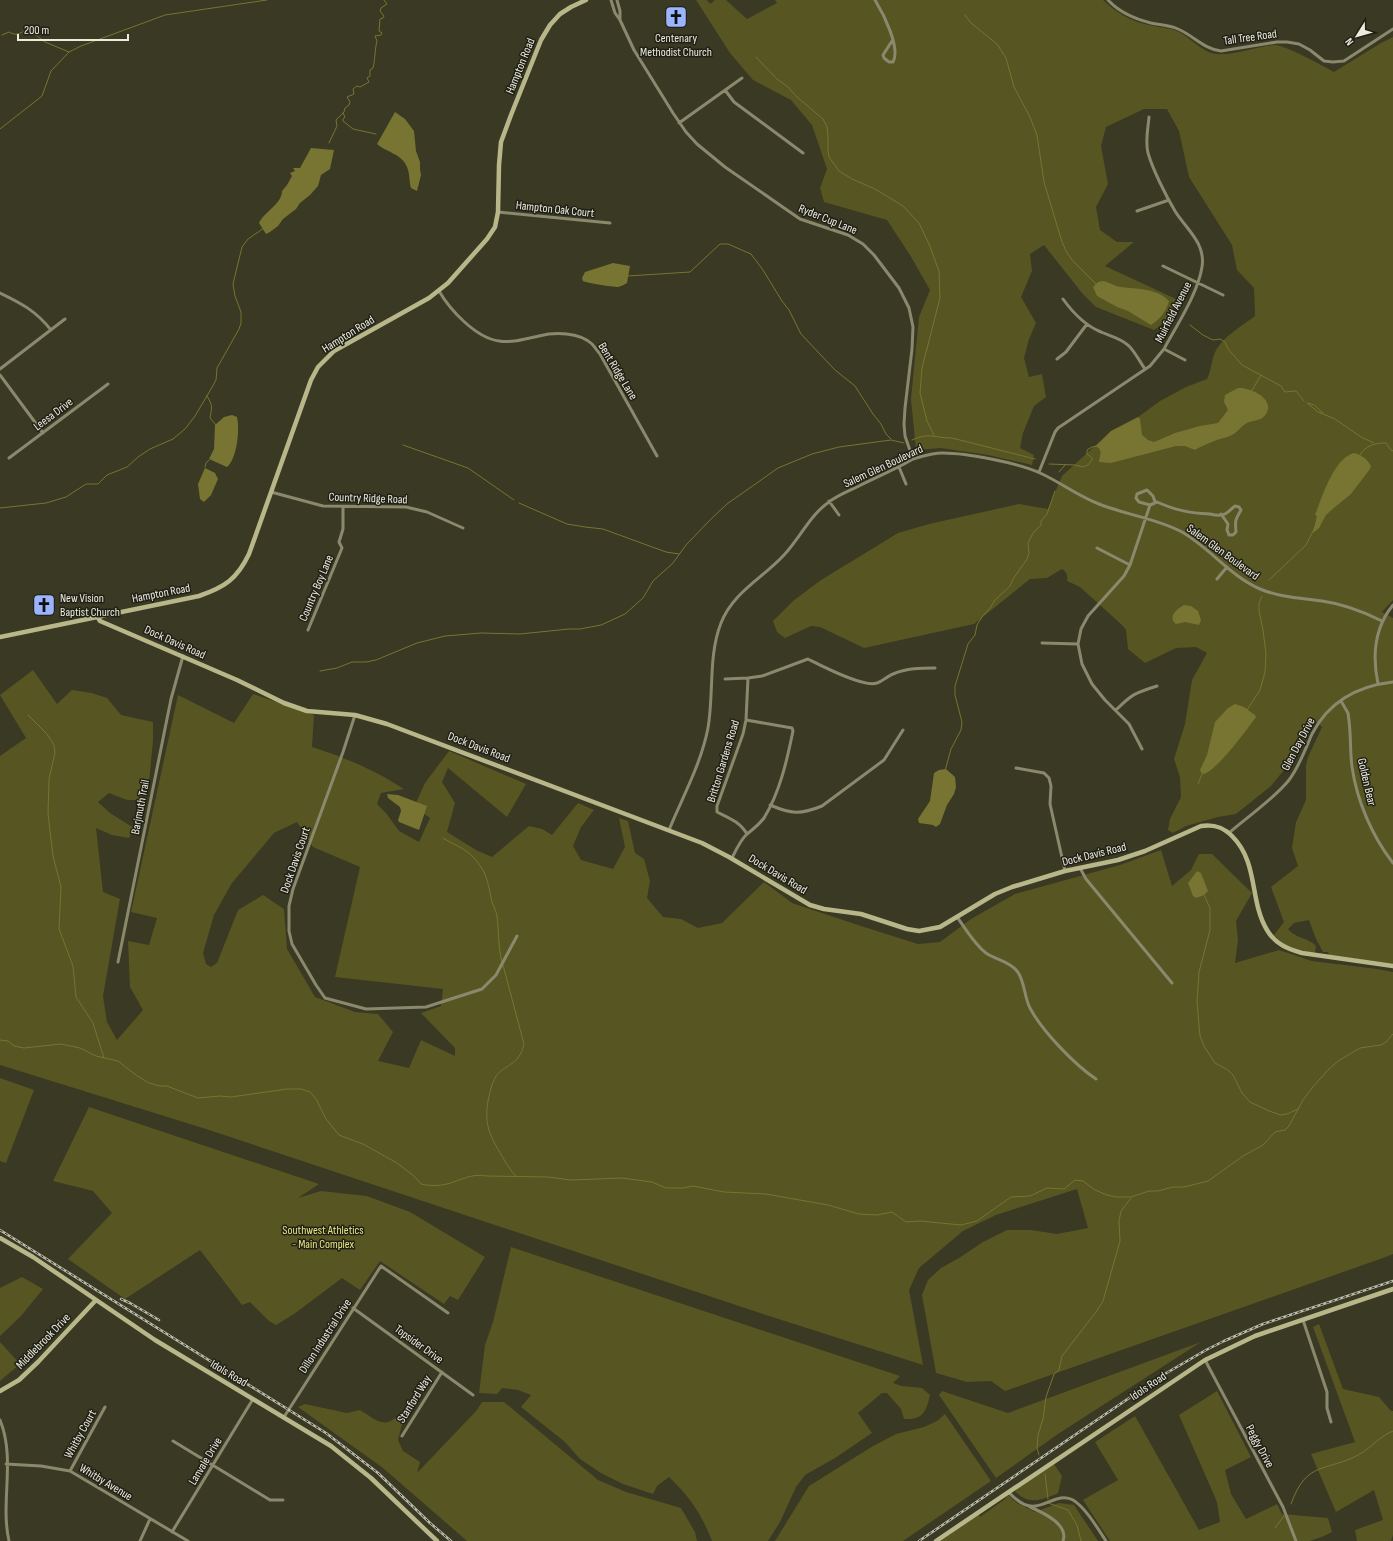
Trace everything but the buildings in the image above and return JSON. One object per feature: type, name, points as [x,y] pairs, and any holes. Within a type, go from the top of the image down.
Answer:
[{"type":"street","name":"Hampton Road","points":[[0,637],[199,596],[220,588],[236,575],[249,554],[311,380],[324,361],[334,352],[438,291],[454,277],[487,239],[495,227],[498,212],[499,165],[502,142],[511,115],[541,40],[560,14],[575,4],[586,0]]},
{"type":"street","name":"Ryder Cup Lane","points":[[611,0],[615,13],[620,20],[634,50],[679,123],[698,144],[724,167],[785,210],[800,219],[848,235],[863,244],[874,255],[899,288],[909,308],[913,327],[904,424],[913,459]]},
{"type":"street","name":"Ryder Cup Lane","points":[[617,0],[620,11],[620,20]]},
{"type":"street","points":[[875,0],[891,32],[895,57],[893,62],[889,62],[883,55],[892,41]]},
{"type":"street","name":"Tall Tree Road","points":[[1108,0],[1132,17],[1150,23],[1176,28],[1212,50],[1221,51],[1277,42],[1287,42],[1299,44],[1310,50],[1324,61],[1344,61],[1393,29]]},
{"type":"street","points":[[679,123],[742,78]]},
{"type":"street","points":[[725,90],[734,102],[803,153]]},
{"type":"street","name":"Muirfield Avenue","points":[[1038,472],[1058,428],[1154,363],[1164,349],[1198,283],[1202,267],[1201,248],[1180,219],[1169,200],[1148,154],[1146,141],[1149,117]]},
{"type":"street","points":[[1137,211],[1169,200]]},
{"type":"street","name":"Hampton Oak Court","points":[[498,212],[610,223]]},
{"type":"street","points":[[1163,266],[1223,295]]},
{"type":"street","name":"Bent Ridge Lane","points":[[438,291],[465,323],[475,332],[486,338],[500,342],[520,340],[541,335],[564,333],[583,339],[592,344],[600,354],[657,456]]},
{"type":"street","points":[[0,293],[29,308],[51,330]]},
{"type":"street","points":[[1063,299],[1075,314],[1086,324],[1125,342],[1133,351],[1144,370]]},
{"type":"street","points":[[0,369],[65,319]]},
{"type":"street","points":[[1057,359],[1066,352],[1086,324]]},
{"type":"street","points":[[1164,349],[1185,360]]},
{"type":"street","points":[[0,375],[43,433]]},
{"type":"street","name":"Leesa Drive","points":[[9,458],[108,384]]},
{"type":"street","name":"Salem Glen Boulevard","points":[[670,830],[679,806],[694,775],[702,751],[709,719],[716,640],[725,614],[740,593],[784,555],[815,514],[829,501],[913,459],[926,455],[949,453],[1012,464],[1038,472],[1090,500],[1162,523],[1181,532],[1200,544],[1246,582],[1269,592],[1345,605],[1362,611],[1382,621]]},
{"type":"street","points":[[899,467],[906,484]]},
{"type":"street","points":[[1155,502],[1153,496],[1147,490],[1137,494],[1136,498],[1139,502],[1150,504],[1157,502],[1172,508],[1192,513],[1225,514],[1236,506],[1239,507],[1241,510],[1234,525],[1236,532],[1233,535],[1229,534],[1227,530],[1228,524],[1221,514]]},
{"type":"street","name":"Country Ridge Road","points":[[271,492],[323,506],[406,507],[427,512],[463,528]]},
{"type":"street","points":[[829,501],[839,515]]},
{"type":"street","points":[[1142,749],[1133,729],[1092,684],[1082,664],[1078,644],[1081,629],[1088,616],[1124,576],[1130,565],[1150,504]]},
{"type":"street","name":"Country Boy Lane","points":[[308,630],[342,548],[340,542],[343,507]]},
{"type":"street","points":[[1096,548],[1130,565]]},
{"type":"street","points":[[1216,579],[1227,567]]},
{"type":"street","points":[[1378,684],[1374,663],[1375,643],[1382,621],[1393,605]]},
{"type":"street","name":"Dock Davis Road","points":[[97,616],[100,621],[184,656],[284,703],[307,711],[355,715],[387,724],[670,830],[702,843],[732,858],[786,892],[816,908],[861,914],[907,929],[919,931],[940,927],[1002,890],[1035,879],[1118,860],[1145,851],[1201,826],[1216,826],[1229,833],[1242,847],[1249,863],[1264,925],[1271,936],[1281,945],[1302,953],[1393,966]]},
{"type":"street","points":[[1042,643],[1078,644]]},
{"type":"street","name":"Barjmuth Trail","points":[[118,962],[171,699],[184,656]]},
{"type":"street","points":[[725,679],[762,676],[808,660],[852,679],[869,683],[878,683],[883,678],[907,669],[935,668]]},
{"type":"street","name":"Britton Gardens Road","points":[[747,834],[743,827],[734,820],[717,812],[717,806],[738,748],[746,720],[748,678]]},
{"type":"street","name":"Glen Day Drive","points":[[1229,833],[1284,786],[1295,771],[1325,714],[1356,691],[1378,684],[1393,682]]},
{"type":"street","points":[[1116,710],[1136,692],[1157,686]]},
{"type":"street","name":"Golden Bear","points":[[1341,701],[1348,713],[1350,721],[1352,763],[1360,798],[1372,829],[1393,863]]},
{"type":"street","name":"Dock Davis Court","points":[[355,715],[293,889],[289,906],[289,932],[292,944],[325,998],[366,1009],[426,1007],[482,989],[496,975],[518,936]]},
{"type":"street","points":[[732,858],[741,840],[756,828],[770,805],[779,786],[793,730],[792,728],[746,720]]},
{"type":"street","points":[[770,805],[795,813],[811,811],[822,806],[884,760],[903,730]]},
{"type":"street","points":[[1016,768],[1044,773],[1049,778],[1051,786],[1050,804],[1065,872]]},
{"type":"street","points":[[1080,868],[1086,879],[1172,983]]},
{"type":"street","points":[[957,917],[970,935],[986,952],[1011,965],[1018,972],[1030,1009],[1046,1030],[1084,1071],[1096,1079]]},
{"type":"street","name":"Idols Road","points":[[0,1238],[33,1257],[153,1339],[331,1446],[371,1478],[436,1541]]},
{"type":"street","name":"Dillon Industrial Drive","points":[[284,1417],[353,1308],[382,1266],[448,1313]]},
{"type":"street","name":"Idols Road","points":[[936,1541],[1205,1360],[1255,1336],[1393,1289]]},
{"type":"street","name":"Middlebrook Drive","points":[[0,1391],[18,1380],[38,1362],[96,1300]]},
{"type":"street","name":"Topsider Drive","points":[[353,1308],[473,1395]]},
{"type":"street","points":[[1303,1320],[1327,1392],[1327,1408],[1330,1422]]},
{"type":"street","name":"Peggy Drive","points":[[1205,1360],[1283,1507],[1296,1541]]},
{"type":"street","name":"Stanford Way","points":[[402,1436],[442,1372]]},
{"type":"street","name":"Lanvale Drive","points":[[172,1532],[253,1399]]},
{"type":"street","name":"Whitby Court","points":[[70,1471],[106,1407]]},
{"type":"street","points":[[0,1420],[5,1441],[6,1464],[4,1479],[4,1520],[9,1541]]},
{"type":"street","points":[[173,1441],[270,1500],[283,1500]]},
{"type":"street","name":"Whitby Avenue","points":[[6,1464],[41,1466],[70,1471],[188,1541]]},
{"type":"street","points":[[1008,1492],[1026,1505],[1059,1524],[1063,1531],[1063,1541]]},
{"type":"street","points":[[1026,1505],[1034,1506],[1064,1498],[1073,1500],[1094,1522],[1106,1541]]},
{"type":"street","points":[[140,1541],[150,1518]]},
{"type":"green space","points":[[696,0],[707,0],[710,4],[715,0],[726,0],[747,19],[777,3],[775,0],[1103,0],[1114,10],[1133,20],[1147,25],[1178,31],[1211,53],[1235,53],[1275,45],[1295,52],[1334,72],[1393,37],[1393,600],[1382,612],[1393,618],[1393,964],[1329,955],[1328,952],[1323,952],[1316,939],[1309,920],[1294,923],[1288,929],[1295,935],[1313,943],[1316,946],[1315,953],[1288,946],[1274,935],[1284,922],[1271,887],[1298,866],[1292,848],[1296,822],[1306,800],[1306,765],[1308,757],[1322,727],[1315,721],[1296,755],[1271,786],[1236,814],[1218,817],[1186,826],[1173,833],[1168,830],[1170,819],[1181,797],[1180,777],[1174,759],[1185,724],[1192,680],[1207,653],[1196,647],[1176,648],[1145,663],[1128,649],[1126,630],[1122,625],[1080,587],[1067,581],[1067,574],[1062,569],[1047,578],[1030,579],[974,624],[864,648],[820,627],[811,626],[785,638],[777,632],[773,621],[793,601],[821,580],[898,533],[929,524],[1019,504],[1048,509],[1062,476],[1111,431],[1130,423],[1160,401],[1186,387],[1207,379],[1214,355],[1221,343],[1255,316],[1254,288],[1237,270],[1232,245],[1189,177],[1179,131],[1167,109],[1144,109],[1106,127],[1101,146],[1108,184],[1096,207],[1100,230],[1117,242],[1134,242],[1105,266],[1176,299],[1168,317],[1154,330],[1096,307],[1082,293],[1044,245],[1030,254],[1032,271],[1021,297],[1036,323],[1029,339],[1024,358],[1029,377],[1042,374],[1046,397],[1034,406],[1023,433],[1020,448],[1034,455],[1032,465],[988,455],[941,448],[916,450],[911,399],[919,317],[930,290],[910,255],[887,220],[824,202],[820,188],[827,169],[812,125],[791,100],[753,80],[730,53]]},
{"type":"green space","points":[[33,670],[57,704],[72,690],[92,693],[107,698],[121,715],[153,722],[153,741],[149,782],[140,800],[127,800],[109,793],[98,802],[110,813],[134,828],[129,838],[112,835],[96,828],[103,892],[120,899],[103,996],[107,1022],[117,1040],[143,1010],[130,987],[128,941],[149,945],[157,918],[131,912],[178,695],[234,723],[253,694],[314,715],[312,747],[359,765],[404,789],[381,793],[377,804],[386,813],[399,831],[419,842],[430,818],[414,807],[425,783],[449,751],[526,784],[507,817],[448,768],[442,782],[455,803],[447,832],[476,850],[492,857],[529,826],[542,829],[552,835],[578,803],[594,810],[581,827],[573,846],[581,860],[613,869],[625,847],[619,818],[628,821],[635,853],[644,859],[650,881],[647,898],[663,917],[681,919],[698,928],[722,923],[764,882],[792,903],[918,944],[940,942],[971,919],[1015,894],[1120,865],[1161,850],[1172,886],[1191,870],[1199,854],[1212,854],[1252,893],[1236,921],[1238,940],[1235,963],[1279,950],[1312,961],[1393,972],[1393,1254],[1005,1391],[991,1381],[967,1382],[936,1373],[922,1295],[928,1280],[941,1268],[983,1242],[1007,1230],[1031,1230],[1057,1234],[1088,1228],[1077,1189],[996,1215],[963,1231],[919,1268],[909,1290],[923,1365],[760,1313],[206,1129],[0,1065],[0,756],[26,738],[0,695]],"holes":[[[297,822],[313,847],[360,867],[335,977],[443,989],[441,1006],[421,1013],[455,1048],[455,1056],[421,1040],[409,1068],[378,1061],[393,1032],[378,1014],[355,1012],[315,997],[287,949],[284,909],[263,895],[238,910],[217,963],[211,967],[206,964],[203,953],[214,915],[232,883],[274,833]]]},
{"type":"green space","points":[[0,1078],[34,1090],[6,1163],[0,1161]]},
{"type":"green space","name":"Southwest Athletics - Main Complex","points":[[89,1107],[319,1184],[298,1198],[321,1191],[367,1196],[410,1212],[485,1257],[458,1300],[450,1296],[444,1304],[380,1261],[360,1290],[342,1278],[294,1314],[276,1325],[269,1321],[250,1302],[242,1305],[200,1250],[125,1299],[68,1259],[112,1213],[93,1191],[53,1181]]},
{"type":"green space","points":[[511,1247],[900,1376],[893,1383],[902,1386],[922,1388],[930,1395],[927,1406],[923,1414],[920,1416],[916,1418],[904,1419],[901,1409],[887,1393],[882,1393],[858,1413],[872,1433],[835,1458],[805,1475],[796,1487],[780,1522],[768,1541],[712,1541],[704,1522],[694,1506],[669,1477],[657,1486],[653,1494],[623,1484],[601,1473],[580,1459],[565,1442],[521,1407],[531,1395],[518,1390],[502,1388],[497,1394],[479,1393],[485,1345],[493,1322]]},
{"type":"green space","points":[[22,1277],[43,1289],[21,1316],[0,1336],[0,1288]]},
{"type":"green space","points":[[1319,1324],[1343,1389],[1379,1397],[1391,1411],[1393,1411],[1393,1535],[1391,1541],[1357,1541],[1355,1530],[1383,1520],[1374,1490],[1336,1512],[1311,1454],[1355,1442],[1313,1327]]},
{"type":"green space","points":[[0,1342],[20,1364],[0,1381]]},
{"type":"green space","points":[[1201,1342],[1058,1434],[996,1478],[939,1395],[942,1391],[1008,1413]]},
{"type":"green space","points":[[1217,1391],[1251,1457],[1225,1470],[1231,1494],[1246,1519],[1277,1504],[1282,1514],[1328,1518],[1332,1532],[1310,1541],[1110,1541],[1083,1500],[1118,1480],[1095,1442],[1135,1416],[1199,1530],[1220,1522],[1217,1502],[1179,1415]]},
{"type":"green space","points":[[482,1402],[504,1402],[598,1480],[626,1492],[681,1508],[695,1532],[697,1541],[467,1541],[383,1468],[298,1407],[305,1404],[347,1413],[360,1410],[373,1419],[382,1422],[391,1421],[395,1418],[402,1424],[398,1440],[403,1451],[420,1462],[417,1473],[477,1410]]},
{"type":"green space","points":[[945,1414],[991,1481],[903,1541],[775,1541],[809,1486],[873,1446],[896,1434],[924,1427],[937,1421]]},
{"type":"green space","points":[[1054,1464],[1062,1476],[1058,1493],[1046,1498],[1030,1500],[1020,1496],[1015,1491]]},
{"type":"green space","points":[[1008,1495],[1017,1503],[1035,1512],[1059,1503],[1074,1505],[1098,1541],[939,1541],[979,1514],[980,1517],[1005,1499]]},
{"type":"shaded area","points":[[395,112],[405,119],[414,131],[421,175],[417,191],[411,188],[409,172],[405,163],[398,156],[377,144]]},
{"type":"shaded area","points":[[311,148],[334,150],[330,169],[321,175],[318,186],[310,195],[283,219],[278,226],[266,234],[259,223],[261,219],[279,200],[282,191],[292,176],[290,173],[295,171],[293,168],[300,168]]},
{"type":"shaded area","points":[[613,263],[630,266],[627,283],[624,285],[618,287],[606,286],[583,281],[582,278],[585,272]]},
{"type":"shaded area","points":[[1103,281],[1118,286],[1152,291],[1169,301],[1168,305],[1162,315],[1151,325],[1128,311],[1097,296],[1093,287],[1098,282]]},
{"type":"shaded area","points":[[1238,388],[1243,388],[1260,395],[1268,403],[1268,409],[1262,418],[1247,423],[1232,435],[1195,450],[1185,446],[1176,446],[1111,463],[1099,462],[1100,450],[1096,446],[1111,431],[1138,417],[1140,419],[1142,435],[1148,440],[1154,442],[1175,433],[1218,423],[1228,410],[1224,402],[1225,395]]},
{"type":"shaded area","points":[[232,415],[237,417],[238,436],[233,458],[227,467],[209,459],[214,449],[215,425],[224,417]]},
{"type":"shaded area","points":[[1354,453],[1366,459],[1371,466],[1370,469],[1351,494],[1326,515],[1319,528],[1313,533],[1317,516],[1315,515],[1330,479],[1340,462],[1347,456]]},
{"type":"shaded area","points":[[205,468],[215,473],[218,479],[211,495],[204,502],[200,499],[198,484]]},
{"type":"shaded area","points":[[1184,605],[1191,606],[1198,611],[1201,620],[1199,625],[1185,622],[1176,624],[1173,621],[1172,619],[1174,613]]},
{"type":"shaded area","points":[[1235,704],[1244,707],[1256,717],[1239,740],[1222,759],[1214,767],[1202,774],[1200,770],[1207,755],[1215,722],[1228,708]]},
{"type":"shaded area","points":[[946,769],[955,777],[956,787],[940,824],[936,827],[933,825],[919,823],[918,819],[930,801],[934,773],[939,770]]},
{"type":"shaded area","points":[[387,794],[398,795],[427,806],[419,830],[399,822],[398,820],[401,811],[400,807],[388,798]]},
{"type":"shaded area","points":[[1197,871],[1201,873],[1208,891],[1204,895],[1196,898],[1193,896],[1188,883]]},
{"type":"waterway","points":[[0,129],[42,96],[51,71],[69,52],[81,46],[165,15],[267,0]]},
{"type":"waterway","points":[[329,143],[337,126],[336,120],[349,105],[350,102],[347,97],[354,94],[353,89],[357,86],[360,87],[369,82],[367,78],[370,76],[370,70],[373,68],[377,41],[375,36],[381,35],[382,33],[379,31],[380,19],[384,16],[380,11],[381,8],[387,4],[384,0]]},
{"type":"waterway","points":[[965,15],[971,23],[997,44],[1006,58],[1014,87],[1030,117],[1037,135],[1044,182],[1062,242],[1067,253],[1074,262],[1096,284]]},
{"type":"waterway","points":[[2,35],[9,32],[17,34],[28,29],[45,42],[69,52]]},
{"type":"waterway","points":[[756,57],[777,79],[823,119],[827,127],[829,157],[839,171],[852,179],[875,189],[903,206],[919,223],[929,244],[939,271],[940,298],[922,368],[920,393],[927,421],[934,435]]},
{"type":"waterway","points":[[343,113],[345,117],[343,121],[353,129],[376,134]]},
{"type":"waterway","points":[[0,508],[46,503],[66,497],[86,484],[98,484],[107,475],[127,467],[150,449],[173,439],[185,429],[195,416],[216,380],[217,368],[239,329],[241,323],[241,312],[235,296],[233,284],[242,247],[248,239],[264,228]]},
{"type":"waterway","points":[[628,276],[690,272],[720,244],[728,244],[751,254],[789,310],[801,334],[835,370],[855,386],[881,424],[886,434],[891,439]]},
{"type":"waterway","points":[[1190,325],[1203,335],[1213,340],[1220,339],[1225,342],[1228,349],[1242,365],[1281,386],[1285,392],[1296,391],[1304,401]]},
{"type":"waterway","points":[[1251,392],[1261,375]]},
{"type":"waterway","points":[[207,396],[212,407],[210,418],[216,425]]},
{"type":"waterway","points":[[1307,403],[1318,412],[1335,419],[1361,437],[1374,443]]},
{"type":"waterway","points":[[1308,403],[1314,405],[1323,413]]},
{"type":"waterway","points":[[912,440],[923,436],[952,438],[1035,459]]},
{"type":"waterway","points":[[320,671],[337,668],[352,662],[376,660],[417,643],[445,636],[481,633],[520,634],[580,629],[601,625],[625,614],[643,598],[653,581],[673,563],[686,545],[711,519],[727,504],[778,468],[812,454],[839,447],[891,440],[904,443]]},
{"type":"waterway","points":[[1360,455],[1365,449],[1378,443],[1386,443],[1393,451]]},
{"type":"waterway","points":[[403,445],[468,468],[514,500]]},
{"type":"waterway","points":[[1049,464],[1075,465],[1083,467],[1088,465],[1092,460],[1092,458],[1087,454],[1087,450],[1097,446]]},
{"type":"waterway","points":[[205,467],[209,460]]},
{"type":"waterway","points":[[1059,472],[1065,465]]},
{"type":"waterway","points":[[945,771],[951,749],[961,730],[962,722],[955,695],[955,686],[968,644],[975,635],[977,625],[982,617],[995,600],[1010,586],[1027,559],[1029,554],[1028,543],[1033,533],[1041,525],[1041,521],[1047,514],[1055,491]]},
{"type":"waterway","points":[[519,503],[567,524],[603,529],[666,552],[679,554]]},
{"type":"waterway","points":[[1269,580],[1306,545],[1316,525]]},
{"type":"waterway","points":[[1247,710],[1260,690],[1265,672],[1266,654],[1259,611],[1259,603],[1262,596]]},
{"type":"waterway","points":[[28,715],[47,734],[54,745],[55,753],[49,779],[48,814],[53,856],[61,887],[59,929],[73,966],[76,997],[93,1023],[104,1058]]},
{"type":"waterway","points":[[1198,784],[1202,774]]},
{"type":"waterway","points":[[443,838],[471,855],[482,868],[496,911],[502,962]]},
{"type":"waterway","points":[[1204,895],[1210,908],[1210,930],[1199,972],[1197,1002],[1200,1036],[1204,1046],[1215,1063],[1228,1070],[1233,1075],[1242,1093],[1250,1102],[1281,1115],[1298,1109]]},
{"type":"waterway","points":[[503,965],[524,1044],[522,1051],[515,1061],[498,1073],[495,1078],[488,1101],[487,1117],[491,1136],[508,1166],[516,1176]]},
{"type":"waterway","points":[[0,1040],[8,1041],[14,1046],[24,1048],[61,1044],[80,1048],[96,1056],[118,1061],[149,1083],[167,1086],[198,1098],[220,1096],[231,1097],[287,1089],[301,1089],[310,1092],[316,1099],[326,1119],[339,1135],[363,1144],[397,1163],[424,1185],[444,1185],[476,1175],[548,1177],[571,1180],[622,1178],[652,1182],[666,1188],[683,1188],[693,1186],[724,1192],[766,1194],[828,1205],[859,1214],[877,1215],[892,1212],[906,1222],[920,1221],[961,1225],[977,1221],[1011,1197],[1030,1196],[1047,1188],[1064,1189],[1075,1180],[1083,1181],[1095,1190],[1116,1197],[1131,1197],[1149,1191],[1158,1191],[1173,1187],[1184,1187],[1208,1181],[1243,1156],[1263,1145],[1275,1132],[1285,1130],[1289,1126],[1303,1100],[1312,1088],[1338,1061],[1360,1048],[1381,1045],[1393,1034]]},
{"type":"waterway","points":[[1039,1455],[1037,1448],[1038,1435],[1043,1419],[1046,1397],[1054,1374],[1059,1370],[1062,1356],[1103,1301],[1120,1241],[1119,1221],[1121,1211],[1131,1198]]},
{"type":"waterway","points":[[1291,1504],[1297,1490],[1311,1473],[1348,1460],[1360,1454],[1393,1431]]},
{"type":"waterway","points":[[1045,1474],[1048,1499]]},
{"type":"waterway","points":[[1048,1503],[1068,1510],[1077,1525],[1081,1541]]},
{"type":"waterway","points":[[1275,1528],[1284,1516]]},
{"type":"railway","points":[[0,1230],[326,1433],[378,1473],[451,1541]]},
{"type":"railway","points":[[919,1541],[1163,1375],[1206,1350],[1263,1324],[1393,1281]]},
{"type":"railway","points":[[121,1299],[159,1320]]},
{"type":"place","name":"Centenary Methodist Church","points":[[676,17]]},
{"type":"place","name":"New Vision Baptist Church","points":[[44,605]]}]
